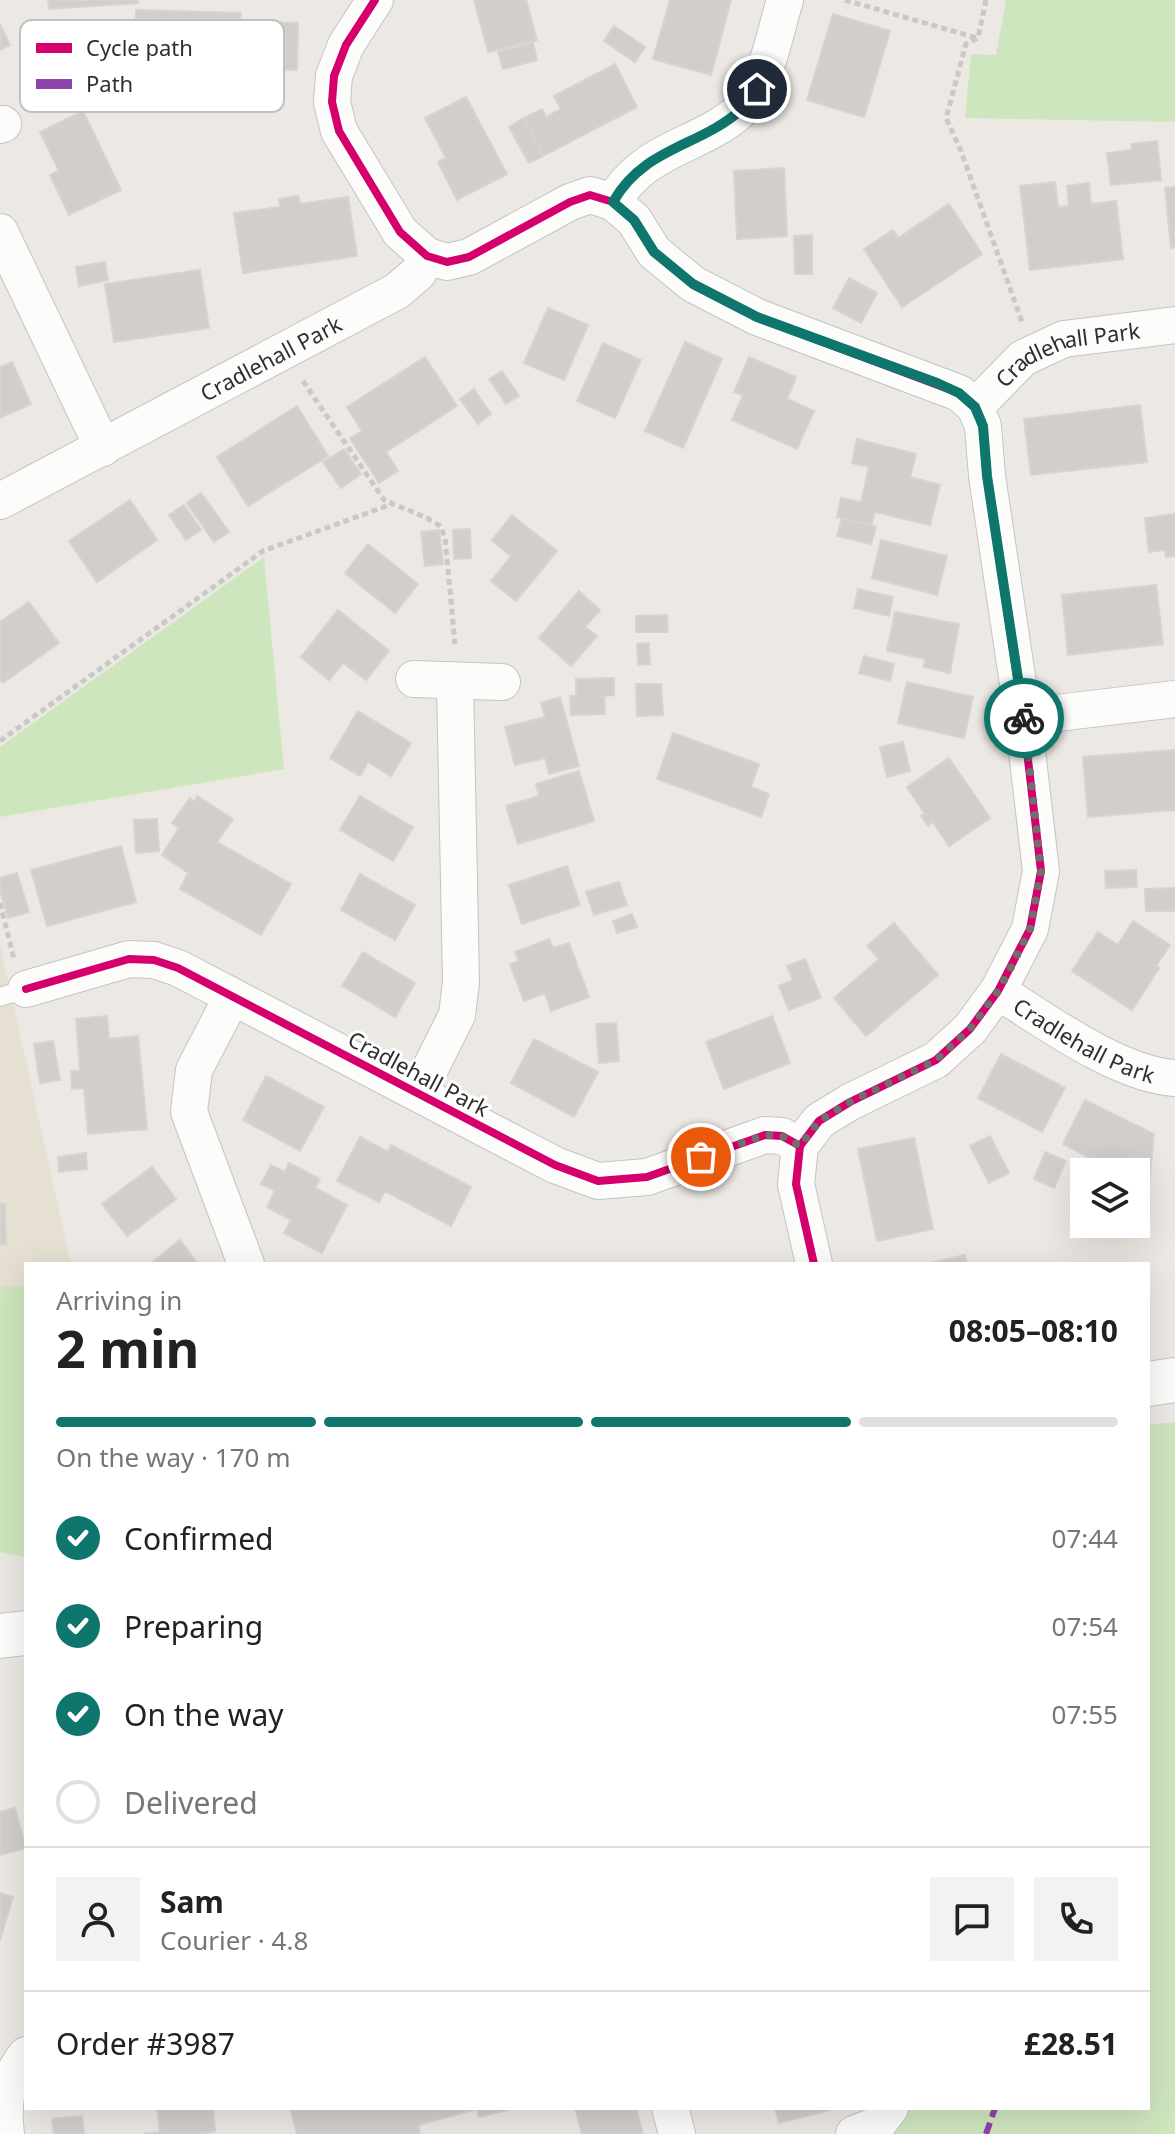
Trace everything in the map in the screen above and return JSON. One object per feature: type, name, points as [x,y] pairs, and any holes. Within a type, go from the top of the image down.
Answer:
[{"type":"street","points":[[375,0],[346,45],[334,76],[332,102],[339,131],[400,232],[427,256],[447,262],[469,257],[570,202],[590,195],[613,202],[623,184],[640,167],[726,121],[743,108],[757,89],[785,0]]},
{"type":"street","name":"Cradlehall Park","points":[[13,993],[129,959],[154,960],[178,968],[555,1165],[598,1181],[647,1177],[765,1135],[782,1136],[800,1146],[819,1121],[936,1060],[970,1029],[998,991],[1030,929],[1041,871],[1023,717],[987,476],[983,426],[975,407],[948,388],[757,317],[693,284],[654,252],[634,220],[613,202]]},
{"type":"street","points":[[0,232],[103,448]]},
{"type":"street","name":"Cradlehall Park","points":[[0,501],[397,291],[418,273],[427,256]]},
{"type":"street","name":"Cradlehall Park","points":[[975,407],[1023,358],[1064,339],[1175,325]]},
{"type":"street","points":[[414,679],[502,682]]},
{"type":"street","name":"Cradlehall Park","points":[[418,1093],[457,1015],[461,982],[455,682]]},
{"type":"street","points":[[1023,717],[1175,699]]},
{"type":"street","name":"Cradlehall Park","points":[[998,991],[1106,1057],[1160,1077],[1175,1078]]},
{"type":"street","points":[[232,997],[194,1070],[189,1112],[245,1262]]},
{"type":"street","points":[[800,1146],[796,1184],[814,1262]]},
{"type":"street","points":[[1150,1384],[1175,1380]]},
{"type":"street","points":[[0,1636],[24,1633]]},
{"type":"street","points":[[6,2134],[4,2114],[11,2075],[24,2058]]},
{"type":"street","points":[[671,2110],[677,2134]]},
{"type":"street","points":[[854,2134],[877,2125],[888,2110]]},
{"type":"path","points":[[845,0],[978,38]]},
{"type":"path","points":[[978,38],[986,0]]},
{"type":"path","points":[[978,38],[966,44],[946,118],[961,151],[1026,331],[1038,351]]},
{"type":"path","points":[[281,351],[375,490],[392,504],[440,526],[445,537],[457,658],[455,682]]},
{"type":"path","points":[[0,741],[263,551],[392,504]]},
{"type":"path","points":[[0,903],[15,966],[13,993]]},
{"type":"shaded area","points":[[0,944],[71,1262],[24,1262],[24,1557],[0,1552]]},
{"type":"green space","points":[[1006,0],[1175,0],[1175,122],[965,118],[971,54],[996,55]]},
{"type":"green space","points":[[264,557],[284,769],[0,817],[0,747]]},
{"type":"green space","points":[[24,1286],[24,1557],[0,1552],[0,1287]]},
{"type":"green space","points":[[1175,1422],[1175,2134],[877,2134],[902,2110],[1150,2110],[1150,1425]]},
{"type":"building","points":[[48,0],[138,0],[138,3],[49,9]]},
{"type":"building","points":[[474,0],[526,0],[537,40],[488,52]]},
{"type":"building","points":[[670,0],[731,0],[711,75],[653,59]]},
{"type":"building","points":[[136,10],[241,13],[240,20],[135,20]]},
{"type":"building","points":[[833,14],[890,31],[864,117],[807,100]]},
{"type":"building","points":[[284,23],[298,23],[297,70],[284,70]]},
{"type":"building","points":[[0,24],[10,45],[0,50]]},
{"type":"building","points":[[614,26],[645,47],[635,62],[604,41]]},
{"type":"building","points":[[533,43],[537,60],[503,69],[498,52]]},
{"type":"building","points":[[615,64],[637,107],[543,156],[524,118],[542,109],[546,117],[561,109],[554,96]]},
{"type":"building","points":[[466,97],[507,174],[457,200],[438,162],[446,158],[425,118]]},
{"type":"building","points":[[83,112],[121,190],[69,215],[50,175],[59,171],[40,132]]},
{"type":"building","points":[[524,118],[543,156],[529,163],[509,127]]},
{"type":"building","points":[[1157,141],[1161,180],[1111,185],[1107,153],[1132,150],[1131,144]]},
{"type":"building","points":[[784,168],[787,236],[737,239],[734,171]]},
{"type":"building","points":[[1055,182],[1058,207],[1069,206],[1067,186],[1089,183],[1091,204],[1116,201],[1123,259],[1030,270],[1020,186]]},
{"type":"building","points":[[1175,187],[1175,247],[1171,248],[1165,188]]},
{"type":"building","points":[[298,196],[300,204],[348,197],[357,256],[243,273],[234,213],[280,207],[279,199]]},
{"type":"building","points":[[949,204],[982,254],[902,307],[864,249],[893,230],[898,238]]},
{"type":"building","points":[[812,235],[812,274],[795,274],[794,236]]},
{"type":"building","points":[[105,262],[108,280],[79,286],[76,267]]},
{"type":"building","points":[[200,270],[209,328],[114,342],[105,284]]},
{"type":"building","points":[[849,278],[877,293],[861,323],[833,308]]},
{"type":"building","points":[[548,308],[588,325],[564,380],[524,363]]},
{"type":"building","points":[[685,342],[722,359],[683,448],[645,431]]},
{"type":"building","points":[[603,343],[641,360],[615,418],[577,401]]},
{"type":"building","points":[[425,357],[457,406],[386,452],[398,471],[379,483],[350,438],[362,431],[347,407]]},
{"type":"building","points":[[749,357],[796,377],[787,399],[814,411],[797,449],[732,420],[743,395],[734,392]]},
{"type":"building","points":[[12,362],[31,404],[0,418],[0,367]]},
{"type":"building","points":[[502,371],[519,396],[506,404],[489,379]]},
{"type":"building","points":[[474,389],[491,414],[478,424],[460,399]]},
{"type":"building","points":[[1140,405],[1147,462],[1031,475],[1024,419]]},
{"type":"building","points":[[297,406],[328,456],[248,506],[217,457]]},
{"type":"building","points":[[857,439],[916,454],[910,477],[940,485],[930,525],[875,512],[871,526],[837,517],[841,498],[861,502],[869,467],[852,463]]},
{"type":"building","points":[[344,449],[361,474],[341,488],[323,462]]},
{"type":"building","points":[[201,493],[229,532],[214,542],[187,503]]},
{"type":"building","points":[[130,500],[157,540],[97,582],[69,541]]},
{"type":"building","points":[[184,505],[201,530],[186,540],[169,515]]},
{"type":"building","points":[[1175,514],[1175,556],[1166,557],[1165,550],[1149,552],[1145,518]]},
{"type":"building","points":[[512,515],[557,551],[516,601],[491,581],[511,556],[492,540]]},
{"type":"building","points":[[842,518],[876,527],[871,544],[837,536]]},
{"type":"building","points":[[470,529],[471,558],[454,559],[453,530]]},
{"type":"building","points":[[439,530],[443,564],[425,566],[421,532]]},
{"type":"building","points":[[881,540],[947,556],[937,595],[872,578]]},
{"type":"building","points":[[368,544],[418,584],[395,613],[345,573]]},
{"type":"building","points":[[1156,585],[1163,644],[1068,655],[1062,595]]},
{"type":"building","points":[[858,589],[893,597],[889,616],[854,608]]},
{"type":"building","points":[[579,591],[600,610],[585,627],[597,636],[571,666],[539,638]]},
{"type":"building","points":[[29,602],[59,643],[3,683],[0,680],[0,622]]},
{"type":"building","points":[[338,610],[389,651],[366,680],[343,663],[329,680],[301,657]]},
{"type":"building","points":[[895,612],[959,624],[950,673],[924,667],[925,659],[887,651]]},
{"type":"building","points":[[667,615],[668,632],[636,632],[636,616]]},
{"type":"building","points":[[649,643],[650,664],[638,665],[637,644]]},
{"type":"building","points":[[864,656],[894,664],[890,681],[859,673]]},
{"type":"building","points":[[614,678],[614,695],[604,696],[605,714],[571,715],[570,696],[576,696],[576,679]]},
{"type":"building","points":[[907,682],[973,697],[964,738],[898,723]]},
{"type":"building","points":[[636,684],[661,684],[663,715],[637,716]]},
{"type":"building","points":[[560,697],[579,766],[549,774],[545,758],[515,765],[505,727],[545,717],[541,703]]},
{"type":"building","points":[[358,711],[411,743],[391,776],[368,762],[360,776],[330,758]]},
{"type":"building","points":[[673,733],[759,764],[751,787],[769,794],[761,817],[657,779]]},
{"type":"building","points":[[903,742],[910,771],[887,777],[880,747]]},
{"type":"building","points":[[1175,750],[1175,810],[1088,817],[1083,757]]},
{"type":"building","points":[[949,758],[990,818],[949,846],[933,822],[928,826],[921,816],[925,814],[907,787]]},
{"type":"building","points":[[579,771],[594,821],[518,844],[506,806],[539,796],[536,784]]},
{"type":"building","points":[[197,796],[233,819],[217,842],[291,884],[261,935],[180,889],[188,873],[162,855],[179,828],[172,823],[190,798],[194,802]]},
{"type":"building","points":[[360,796],[413,827],[393,861],[340,830]]},
{"type":"building","points":[[157,819],[159,851],[136,853],[134,820]]},
{"type":"building","points":[[121,846],[136,902],[47,926],[31,870]]},
{"type":"building","points":[[567,866],[580,905],[522,924],[509,885]]},
{"type":"building","points":[[1136,870],[1137,887],[1106,888],[1105,871]]},
{"type":"building","points":[[17,873],[29,912],[8,918],[0,878]]},
{"type":"building","points":[[360,874],[415,905],[395,940],[341,910]]},
{"type":"building","points":[[619,882],[627,905],[594,915],[586,892]]},
{"type":"building","points":[[1175,888],[1175,911],[1146,911],[1145,889]]},
{"type":"building","points":[[632,914],[637,927],[617,933],[613,921]]},
{"type":"building","points":[[1133,921],[1170,945],[1132,1010],[1072,971],[1098,932],[1118,945]]},
{"type":"building","points":[[894,923],[938,975],[866,1036],[834,998],[879,959],[867,946]]},
{"type":"building","points":[[549,939],[553,948],[569,943],[589,997],[551,1011],[545,993],[524,1001],[510,964],[519,961],[515,952]]},
{"type":"building","points":[[363,952],[415,983],[395,1017],[342,986]]},
{"type":"building","points":[[805,959],[821,998],[789,1010],[779,986],[793,980],[787,966]]},
{"type":"building","points":[[107,1016],[109,1039],[138,1036],[147,1129],[88,1134],[84,1088],[72,1089],[71,1071],[80,1071],[76,1019]]},
{"type":"building","points":[[772,1016],[790,1063],[724,1089],[706,1042]]},
{"type":"building","points":[[616,1023],[619,1061],[599,1063],[596,1024]]},
{"type":"building","points":[[534,1039],[598,1072],[574,1117],[511,1083]]},
{"type":"building","points":[[53,1041],[60,1080],[40,1083],[34,1044]]},
{"type":"building","points":[[1001,1054],[1065,1088],[1042,1132],[978,1098]]},
{"type":"building","points":[[266,1076],[324,1107],[300,1151],[243,1120]]},
{"type":"building","points":[[1085,1100],[1154,1134],[1150,1176],[1150,1158],[1090,1158],[1063,1144]]},
{"type":"building","points":[[990,1136],[1009,1173],[989,1183],[970,1146]]},
{"type":"building","points":[[360,1137],[388,1152],[391,1145],[471,1187],[451,1226],[385,1191],[379,1202],[337,1181]]},
{"type":"building","points":[[914,1138],[933,1229],[877,1241],[858,1149]]},
{"type":"building","points":[[1045,1152],[1066,1161],[1054,1188],[1034,1179]]},
{"type":"building","points":[[86,1153],[87,1169],[59,1172],[58,1157]]},
{"type":"building","points":[[289,1163],[320,1179],[315,1188],[347,1205],[322,1253],[284,1233],[291,1220],[267,1207],[275,1191],[261,1184],[271,1165],[285,1172]]},
{"type":"building","points":[[152,1167],[176,1199],[127,1236],[102,1204]]},
{"type":"building","points":[[0,1204],[5,1204],[6,1244],[0,1244]]},
{"type":"building","points":[[180,1240],[196,1262],[152,1262]]},
{"type":"building","points":[[965,1255],[967,1262],[935,1262]]},
{"type":"building","points":[[15,1808],[24,1849],[0,1855],[0,1812]]},
{"type":"building","points":[[0,1893],[13,1897],[0,1940]]},
{"type":"building","points":[[157,2110],[213,2110],[215,2131],[143,2134],[160,2132]]},
{"type":"building","points":[[291,2110],[473,2110],[418,2125],[420,2134],[297,2134]]},
{"type":"building","points":[[477,2110],[508,2110],[479,2117]]},
{"type":"building","points":[[576,2110],[637,2110],[643,2134],[582,2134]]},
{"type":"building","points":[[776,2110],[830,2110],[779,2123]]},
{"type":"building","points":[[82,2116],[84,2134],[54,2134],[52,2119]]},
{"type":"marked path","points":[[986,2134],[994,2110]]},
{"type":"cycle path","points":[[375,0],[346,45],[334,76],[332,102],[339,131],[400,232],[427,256],[447,262],[469,257],[570,202],[590,195],[613,202],[634,220],[654,252],[693,284],[757,317],[959,393],[975,407],[983,426],[987,476],[1023,717],[1041,871],[1030,929],[998,991],[970,1029],[936,1060],[850,1102],[819,1121],[800,1146],[796,1184],[814,1262]]},
{"type":"cycle path","points":[[26,989],[129,959],[154,960],[178,968],[555,1165],[598,1181],[647,1177],[765,1135],[782,1136],[800,1146]]},
{"type":"way so far","points":[[701,1157],[765,1135],[782,1136],[800,1146],[819,1121],[850,1102],[936,1060],[970,1029],[998,991],[1030,929],[1041,871],[1024,718]]},
{"type":"route","points":[[757,89],[743,108],[726,121],[640,167],[623,184],[613,202],[634,220],[654,252],[693,284],[757,317],[937,383],[959,393],[975,407],[983,426],[987,476],[1024,718]]}]
